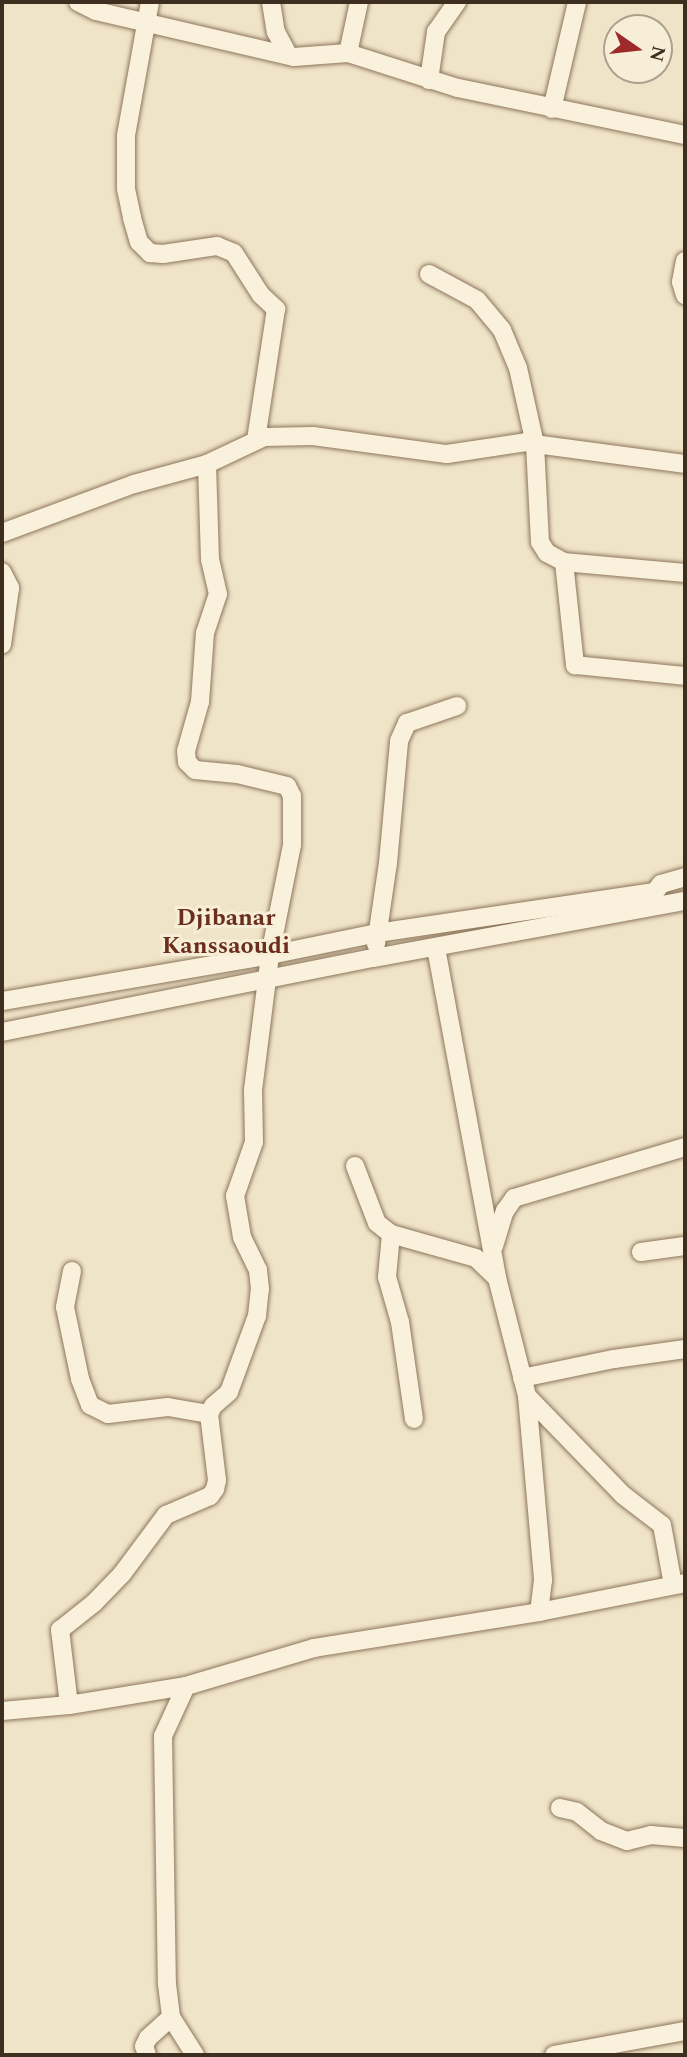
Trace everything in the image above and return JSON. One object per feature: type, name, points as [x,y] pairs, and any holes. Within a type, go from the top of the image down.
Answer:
[{"type":"street","points":[[78,2],[96,11],[302,58],[348,53],[429,80],[552,109],[685,135]]},
{"type":"street","points":[[150,2],[126,136],[125,189],[132,218],[139,242],[149,253],[163,254],[217,246],[234,253],[261,295],[276,309],[256,440]]},
{"type":"street","points":[[271,2],[276,32],[288,55]]},
{"type":"street","points":[[348,53],[359,2]]},
{"type":"street","points":[[429,80],[436,32],[457,2]]},
{"type":"street","points":[[552,109],[577,2]]},
{"type":"street","points":[[685,261],[681,282],[685,295]]},
{"type":"street","points":[[429,274],[477,300],[502,330],[518,368],[535,444],[540,542],[547,553],[564,562],[685,573]]},
{"type":"street","points":[[2,533],[134,484],[207,464],[256,440],[276,435],[313,436],[447,454],[526,442],[685,464]]},
{"type":"street","points":[[69,1705],[60,1630],[94,1603],[122,1574],[166,1515],[173,1509],[209,1496],[215,1489],[209,1414],[213,1406],[229,1392],[257,1315],[260,1289],[258,1270],[242,1237],[235,1196],[254,1142],[253,1090],[270,955],[292,845],[291,790],[287,786],[237,774],[195,770],[187,762],[186,751],[200,702],[205,633],[218,594],[210,559],[207,464]]},
{"type":"street","points":[[564,562],[575,665],[685,676]]},
{"type":"street","points":[[2,572],[10,588],[2,644]]},
{"type":"street","points":[[374,958],[388,863],[399,741],[407,723],[457,706]]},
{"type":"street","points":[[645,910],[653,892],[661,884],[685,877]]},
{"type":"street","points":[[2,1001],[270,955],[377,933],[653,892]]},
{"type":"street","points":[[2,1032],[267,982],[374,958],[685,901]]},
{"type":"street","points":[[436,948],[497,1278],[527,1396],[543,1580],[539,1612]]},
{"type":"street","points":[[493,1250],[505,1211],[513,1198],[685,1147]]},
{"type":"street","points":[[355,1166],[377,1223],[391,1234],[476,1258],[497,1278]]},
{"type":"street","points":[[391,1234],[387,1277],[400,1322],[414,1419]]},
{"type":"street","points":[[641,1252],[685,1246]]},
{"type":"street","points":[[72,1272],[65,1307],[80,1379],[90,1405],[108,1413],[167,1407],[209,1414]]},
{"type":"street","points":[[522,1378],[614,1359],[685,1349]]},
{"type":"street","points":[[2,1711],[69,1705],[186,1686],[314,1648],[539,1612],[679,1584],[662,1525],[623,1495],[527,1396]]},
{"type":"street","points":[[186,1686],[163,1736],[167,1984],[171,2017],[195,2055]]},
{"type":"street","points":[[560,1808],[577,1812],[601,1831],[627,1841],[650,1835],[685,1838]]},
{"type":"street","points":[[147,2055],[144,2046],[148,2038],[171,2017]]},
{"type":"street","points":[[554,2055],[685,2031]]},
{"type":"district","name":"Djibanar Kanssaoudi","points":[[226,933]]}]
